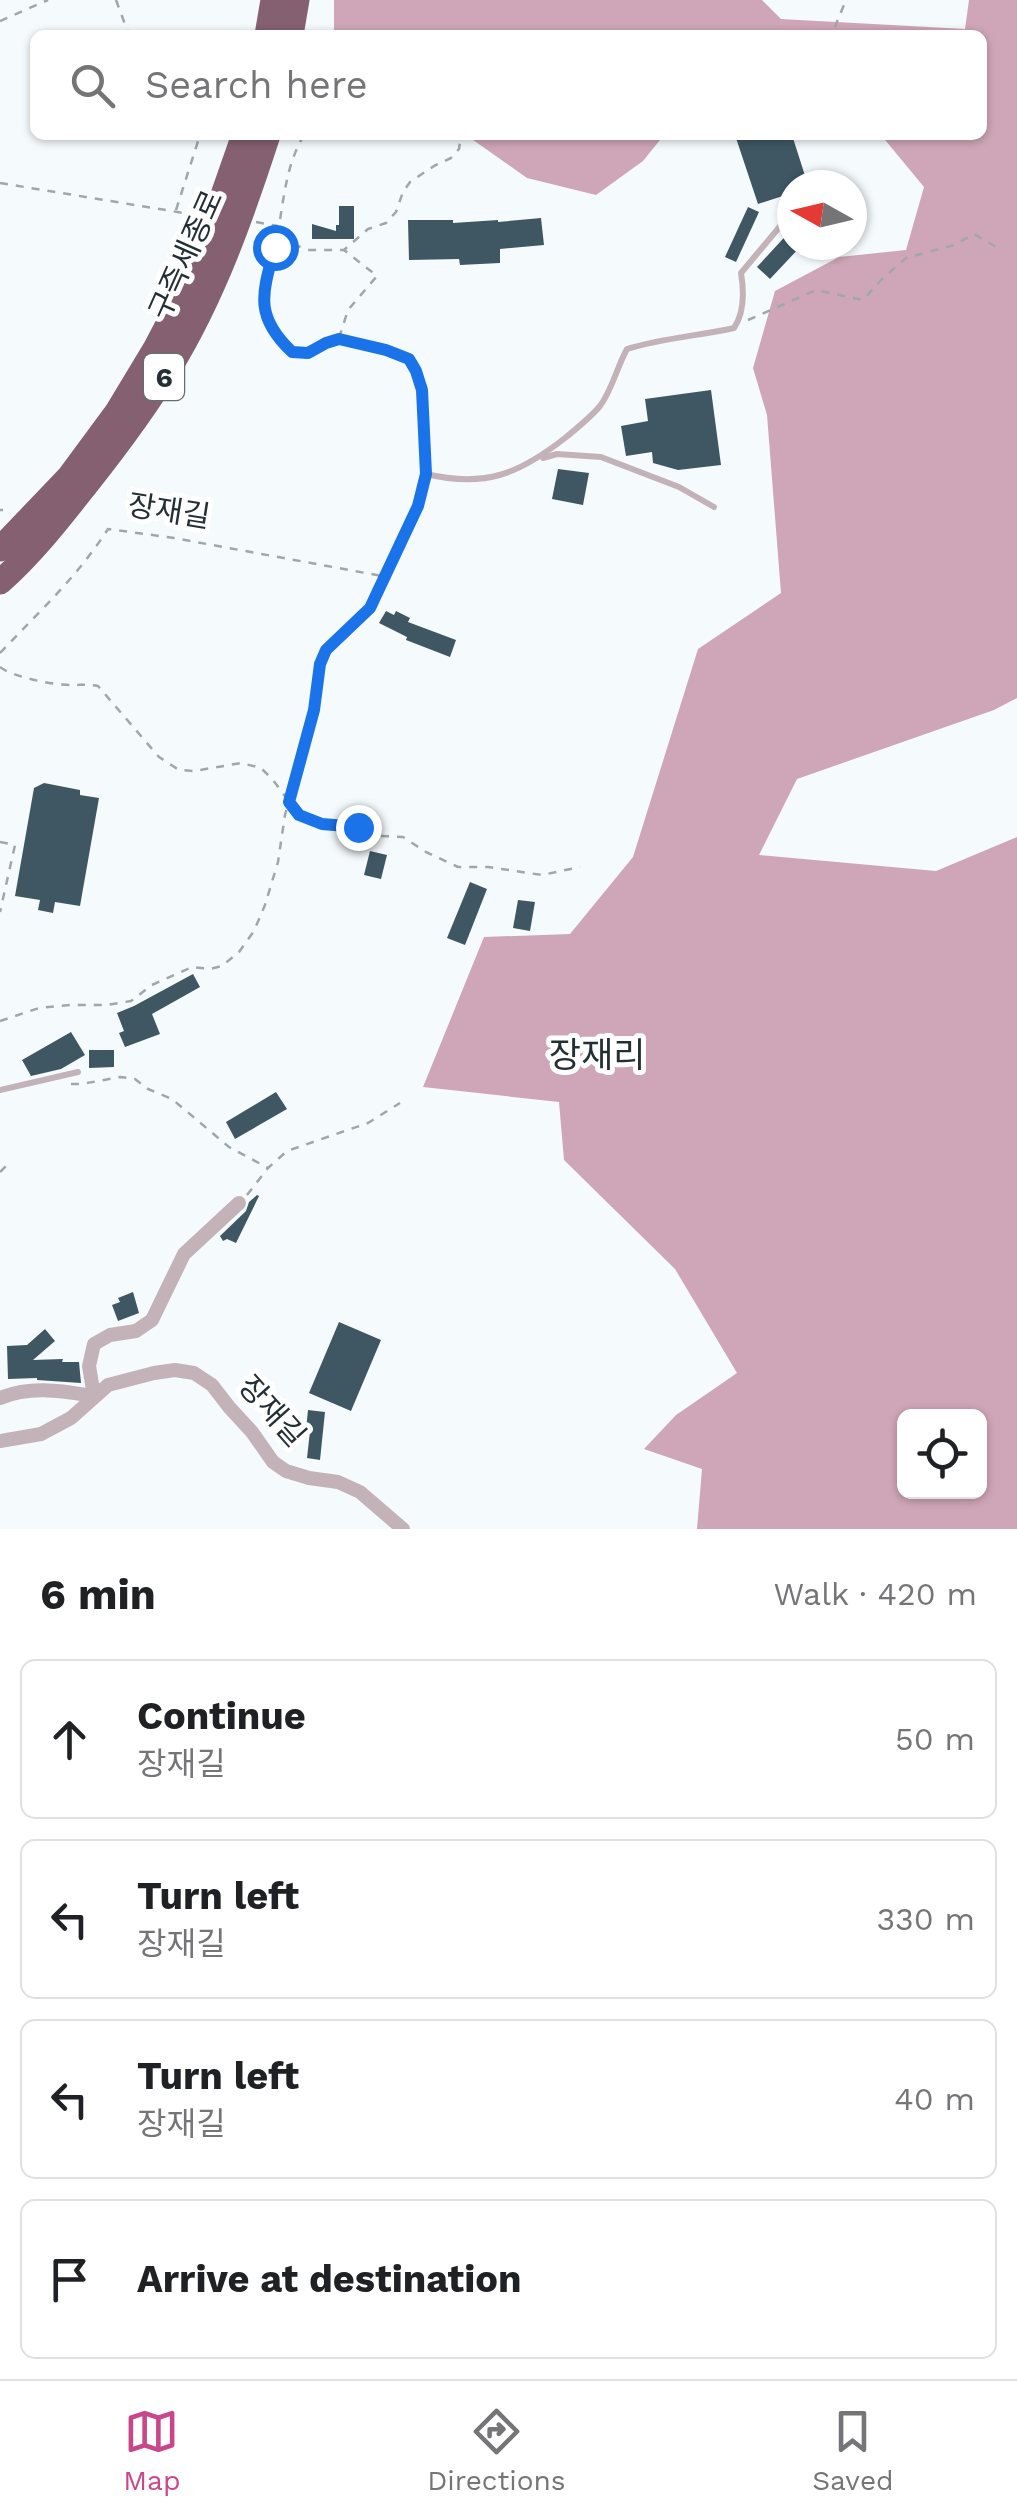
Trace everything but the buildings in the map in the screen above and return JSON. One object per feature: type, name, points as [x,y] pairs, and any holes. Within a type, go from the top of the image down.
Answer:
[{"type":"highway","points":[[268,30],[273,0]]},
{"type":"highway","points":[[292,30],[297,0]]},
{"type":"highway","name":"구즉세종로","points":[[0,550],[68,476],[117,412],[155,349],[197,269],[242,140]]},
{"type":"highway","name":"구즉세종로","points":[[0,582],[84,488],[172,364],[214,283],[243,214],[266,140]]},
{"type":"street","points":[[0,1398],[45,1389],[94,1396],[89,1366],[94,1344],[110,1335],[136,1331],[152,1320],[184,1254],[240,1203]]},
{"type":"street","name":"장재길","points":[[0,1441],[41,1434],[71,1418],[108,1385],[176,1370],[194,1372],[212,1384],[273,1462],[286,1470],[338,1482],[360,1492],[403,1529]]},
{"type":"lane","points":[[537,460],[602,403],[627,349],[734,328],[741,318],[741,273],[777,230]]},
{"type":"lane","points":[[426,474],[446,479],[481,479],[506,474],[557,454],[601,458],[679,487],[714,507]]},
{"type":"lane","points":[[0,1090],[78,1072]]},
{"type":"path","points":[[0,20],[48,0]]},
{"type":"path","points":[[116,0],[127,30]]},
{"type":"path","points":[[832,30],[846,0]]},
{"type":"path","points":[[175,211],[198,140]]},
{"type":"path","points":[[0,1022],[39,1008],[130,1001],[192,968],[222,966],[239,952],[254,931],[278,862],[289,802],[314,710],[320,664],[326,650],[370,608],[418,506],[426,474],[422,390],[409,359],[339,339],[308,353],[292,352],[272,331],[267,319],[264,286],[286,180],[302,140]]},
{"type":"path","points":[[344,250],[368,229],[386,224],[410,182],[451,158],[460,149],[461,140]]},
{"type":"path","points":[[0,182],[198,215]]},
{"type":"path","points":[[255,222],[279,226]]},
{"type":"path","points":[[734,328],[816,290],[863,300],[906,258],[954,245],[974,234],[998,248]]},
{"type":"path","points":[[276,238],[309,250],[344,250],[378,276],[348,310],[339,339]]},
{"type":"path","name":"장재길","points":[[0,653],[60,593],[108,529],[384,577]]},
{"type":"path","points":[[0,667],[7,673],[29,678],[98,686],[159,758],[178,770],[194,771],[241,762],[261,768],[299,815],[322,824],[403,837],[458,867],[542,875],[580,867]]},
{"type":"path","points":[[0,842],[15,845],[0,912]]},
{"type":"path","points":[[56,1078],[70,1084],[120,1076],[136,1080],[172,1098],[229,1147],[268,1168]]},
{"type":"path","points":[[240,1203],[287,1151],[368,1122],[400,1103]]},
{"type":"path","points":[[0,1172],[8,1164]]},
{"type":"shaded area","points":[[334,0],[762,0],[781,19],[965,29],[969,0],[1017,0],[1017,698],[994,710],[797,779],[759,855],[936,871],[1017,837],[1017,1529],[697,1529],[702,1469],[644,1449],[676,1415],[737,1373],[675,1269],[564,1160],[559,1102],[423,1087],[484,937],[570,934],[633,857],[698,649],[781,593],[767,415],[753,368],[775,291],[833,260],[867,260],[867,254],[906,250],[924,187],[885,140],[987,140],[987,30],[334,30]]},
{"type":"shaded area","points":[[473,140],[660,140],[643,161],[596,195],[527,178]]},
{"type":"district","name":"장재리","points":[[597,1055]]},
{"type":"route","points":[[275,247],[264,301],[267,319],[281,342],[292,352],[308,353],[339,339],[386,350],[409,359],[422,390],[426,474],[418,506],[370,608],[326,650],[289,802],[299,815],[322,824],[358,827]]}]
